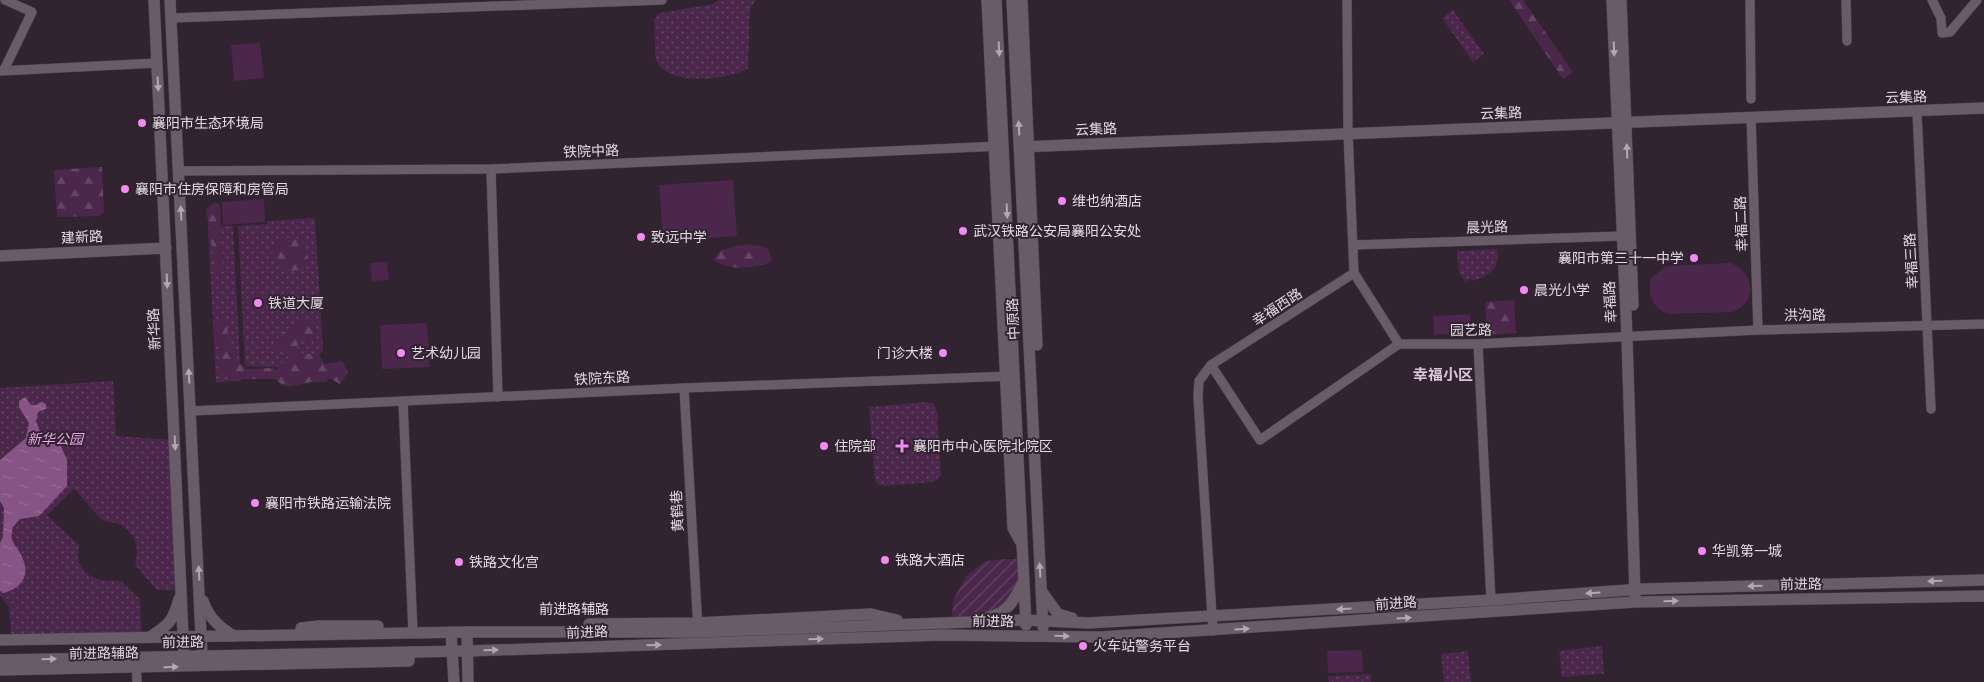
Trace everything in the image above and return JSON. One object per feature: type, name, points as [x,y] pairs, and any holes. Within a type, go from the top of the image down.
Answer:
[{"type":"main road","name":"新华路","points":[[154,0],[184,657]]},
{"type":"main road","points":[[170,0],[202,656]]},
{"type":"main road","points":[[987,0],[998,146]]},
{"type":"main road","name":"中原路","points":[[996,0],[998,146],[1010,376],[1027,636]]},
{"type":"main road","name":"中原路","points":[[1012,0],[1024,147],[1044,636]]},
{"type":"main road","points":[[1022,0],[1024,147]]},
{"type":"main road","name":"幸福路","points":[[1612,0],[1622,124],[1639,602]]},
{"type":"main road","name":"幸福路","points":[[1621,0],[1622,236],[1630,337]]},
{"type":"main road","name":"云集路","points":[[1024,147],[1984,108]]},
{"type":"main road","name":"建新路","points":[[0,256],[166,248]]},
{"type":"main road","name":"前进路","points":[[0,640],[202,637],[413,629],[467,632],[1025,620],[1088,623],[1490,600],[1639,589],[1984,580]]},
{"type":"main road","points":[[966,621],[1000,615],[1013,603],[1023,581]]},
{"type":"main road","points":[[150,638],[166,627],[174,618],[182,590]]},
{"type":"main road","points":[[200,592],[207,612],[218,626],[236,636]]},
{"type":"main road","points":[[1042,592],[1058,614],[1088,623]]},
{"type":"main road","name":"前进路","points":[[0,660],[136,662],[202,656],[453,652],[942,634],[1101,637],[1639,602],[1984,596]]},
{"type":"main road","name":"前进路辅路","points":[[413,629],[697,627]]},
{"type":"main road","name":"前进路辅路","points":[[0,635],[133,632],[150,638]]},
{"type":"main road","points":[[451,632],[454,682]]},
{"type":"main road","points":[[467,632],[468,682]]},
{"type":"main road","name":"前进路辅路","points":[[0,670],[136,662],[409,661],[409,652]]},
{"type":"street","points":[[5,0],[32,12],[2,70],[157,63]]},
{"type":"street","points":[[406,0],[406,10]]},
{"type":"street","points":[[171,18],[662,0]]},
{"type":"street","points":[[1211,365],[1260,440],[1399,344],[1354,274],[1348,133],[1347,0]]},
{"type":"street","points":[[1750,0],[1751,99]]},
{"type":"street","points":[[1846,0],[1847,41]]},
{"type":"street","points":[[1932,0],[1941,18],[1942,33],[1950,32],[1978,0],[1984,5]]},
{"type":"street","name":"幸福三路","points":[[1917,112],[1931,409]]},
{"type":"street","name":"幸福二路","points":[[1751,117],[1758,330]]},
{"type":"street","name":"铁院中路","points":[[179,171],[491,169],[998,146]]},
{"type":"street","points":[[491,169],[498,397]]},
{"type":"street","name":"晨光路","points":[[1353,245],[1622,236]]},
{"type":"street","name":"幸福西路","points":[[1213,631],[1198,397],[1199,381],[1211,365],[1354,274]]},
{"type":"street","name":"洪沟路","points":[[1630,337],[1758,330],[1928,327],[1984,324]]},
{"type":"street","name":"园艺路","points":[[1399,344],[1478,344],[1630,337]]},
{"type":"street","points":[[1478,344],[1490,600]]},
{"type":"street","name":"铁院东路","points":[[191,411],[684,388],[1010,376]]},
{"type":"street","name":"黄鹤巷","points":[[684,388],[697,627]]},
{"type":"street","points":[[403,401],[413,629]]},
{"type":"street","points":[[136,662],[137,682]]},
{"type":"green space","points":[[718,0],[756,0],[750,8],[748,69],[727,76],[700,79],[674,75],[664,70],[656,59],[654,19],[660,13],[714,4]]},
{"type":"green space","points":[[1509,0],[1523,0],[1573,72],[1563,79]]},
{"type":"green space","points":[[1453,10],[1484,54],[1473,62],[1442,18]]},
{"type":"green space","points":[[260,43],[264,78],[234,81],[231,45]]},
{"type":"green space","points":[[102,167],[104,212],[99,216],[57,217],[54,170]]},
{"type":"green space","points":[[733,180],[737,236],[663,242],[659,185]]},
{"type":"green space","points":[[264,199],[265,222],[223,225],[222,202]]},
{"type":"green space","points":[[215,202],[220,205],[223,272],[218,272],[213,255],[206,209]]},
{"type":"green space","points":[[315,218],[323,351],[314,358],[295,365],[276,367],[245,366],[238,226],[267,224],[267,221]]},
{"type":"green space","points":[[233,226],[241,381],[216,382],[208,227]]},
{"type":"green space","points":[[287,238],[302,239],[307,252],[308,265],[302,270],[286,271],[272,253],[276,240]]},
{"type":"green space","points":[[748,244],[768,248],[772,259],[770,263],[740,268],[726,266],[713,259],[721,250]]},
{"type":"green space","points":[[1497,249],[1498,256],[1493,270],[1475,281],[1470,279],[1466,282],[1459,272],[1457,251]]},
{"type":"green space","points":[[387,262],[389,280],[372,281],[370,263]]},
{"type":"green space","points":[[1731,263],[1745,273],[1749,280],[1750,288],[1746,302],[1732,312],[1668,314],[1658,308],[1652,299],[1650,294],[1651,278],[1666,266]]},
{"type":"green space","points":[[1514,300],[1516,333],[1487,335],[1485,302]]},
{"type":"green space","points":[[1470,314],[1471,333],[1434,335],[1433,316]]},
{"type":"green space","points":[[308,318],[313,320],[314,333],[310,339],[304,339],[298,343],[297,350],[292,354],[281,354],[275,349],[282,333]]},
{"type":"green space","points":[[219,319],[226,324],[229,337],[227,341],[231,344],[238,361],[246,369],[272,368],[277,370],[285,359],[305,354],[319,354],[324,364],[342,361],[348,373],[340,384],[329,378],[326,382],[311,382],[288,387],[282,385],[276,379],[222,379],[218,371],[221,355],[215,337],[215,322]]},
{"type":"green space","points":[[427,323],[430,367],[382,369],[380,325]]},
{"type":"green space","name":"新华公园","points":[[113,381],[116,436],[175,440],[182,590],[157,590],[135,565],[137,552],[132,534],[116,523],[104,521],[74,489],[47,515],[79,545],[78,555],[80,563],[88,575],[103,580],[121,581],[140,599],[142,638],[12,640],[9,607],[0,596],[0,388]]},
{"type":"green space","points":[[927,402],[934,404],[937,411],[941,475],[934,482],[883,486],[877,484],[875,480],[869,407]]},
{"type":"green space","points":[[1022,559],[1023,581],[1000,615],[952,621],[953,600],[966,576],[986,561]]},
{"type":"green space","points":[[1602,646],[1604,674],[1562,677],[1559,651]]},
{"type":"green space","points":[[1362,650],[1363,672],[1328,673],[1327,651]]},
{"type":"green space","points":[[1468,651],[1471,682],[1444,682],[1441,654]]},
{"type":"green space","points":[[1371,674],[1371,682],[1329,682],[1328,676]]},
{"type":"water","points":[[25,397],[31,405],[41,402],[46,404],[46,409],[38,412],[36,421],[42,437],[61,446],[67,460],[67,486],[39,516],[20,519],[13,527],[13,543],[23,560],[25,572],[24,578],[17,587],[4,593],[0,591],[0,543],[3,537],[4,508],[0,501],[0,460],[26,438],[29,423],[19,407],[19,401]]},
{"type":"place","name":"襄阳市生态环境局","points":[[142,123]]},
{"type":"place","name":"襄阳市住房保障和房管局","points":[[125,189]]},
{"type":"place","name":"维也纳酒店","points":[[1062,201]]},
{"type":"place","name":"武汉铁路公安局襄阳公安处","points":[[963,231]]},
{"type":"place","name":"致远中学","points":[[641,237]]},
{"type":"place","name":"襄阳市第三十一中学","points":[[1694,258]]},
{"type":"place","name":"晨光小学","points":[[1524,290]]},
{"type":"place","name":"铁道大厦","points":[[258,303]]},
{"type":"place","name":"艺术幼儿园","points":[[401,353]]},
{"type":"place","name":"门诊大楼","points":[[943,353]]},
{"type":"place","name":"住院部","points":[[824,446]]},
{"type":"place","name":"襄阳市中心医院北院区","points":[[902,446]]},
{"type":"place","name":"襄阳市铁路运输法院","points":[[255,503]]},
{"type":"place","name":"华凯第一城","points":[[1702,551]]},
{"type":"place","name":"铁路大酒店","points":[[885,560]]},
{"type":"place","name":"铁路文化宫","points":[[459,562]]},
{"type":"place","name":"火车站警务平台","points":[[1083,646]]},
{"type":"district","name":"幸福小区","points":[[1443,375]]}]
